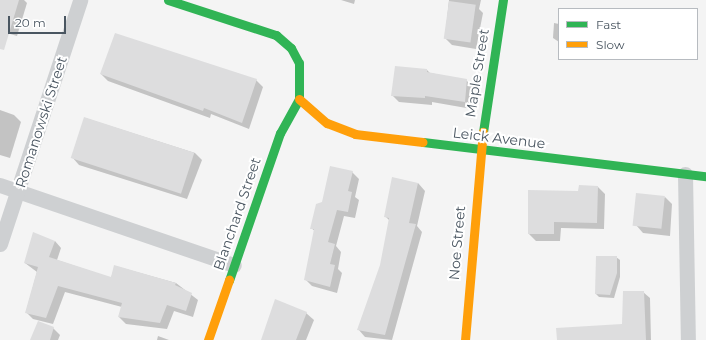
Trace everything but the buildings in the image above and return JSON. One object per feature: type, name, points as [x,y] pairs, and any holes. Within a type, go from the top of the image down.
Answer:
[{"type":"street","name":"Romanowski Street","points":[[0,244],[80,0]]},
{"type":"street","points":[[168,0],[276,35],[291,48],[299,63],[299,99]]},
{"type":"street","name":"Maple Street","points":[[480,150],[503,0]]},
{"type":"street","name":"Leick Avenue","points":[[299,99],[327,123],[355,134],[706,176]]},
{"type":"street","name":"Blanchard Street","points":[[208,340],[280,133],[299,99]]},
{"type":"street","name":"Noe Street","points":[[465,340],[480,150]]},
{"type":"street","points":[[685,174],[688,340]]},
{"type":"street","points":[[0,185],[234,266]]},
{"type":"traffic: fast","points":[[168,0],[276,35],[291,48],[299,63],[299,99],[280,133],[229,280]]},
{"type":"traffic: fast","points":[[483,132],[503,0]]},
{"type":"traffic: fast","points":[[423,142],[706,176]]},
{"type":"traffic: slow","points":[[299,99],[327,123],[355,134],[423,142]]},
{"type":"traffic: slow","points":[[465,340],[483,132]]},
{"type":"traffic: slow","points":[[208,340],[229,280]]}]
